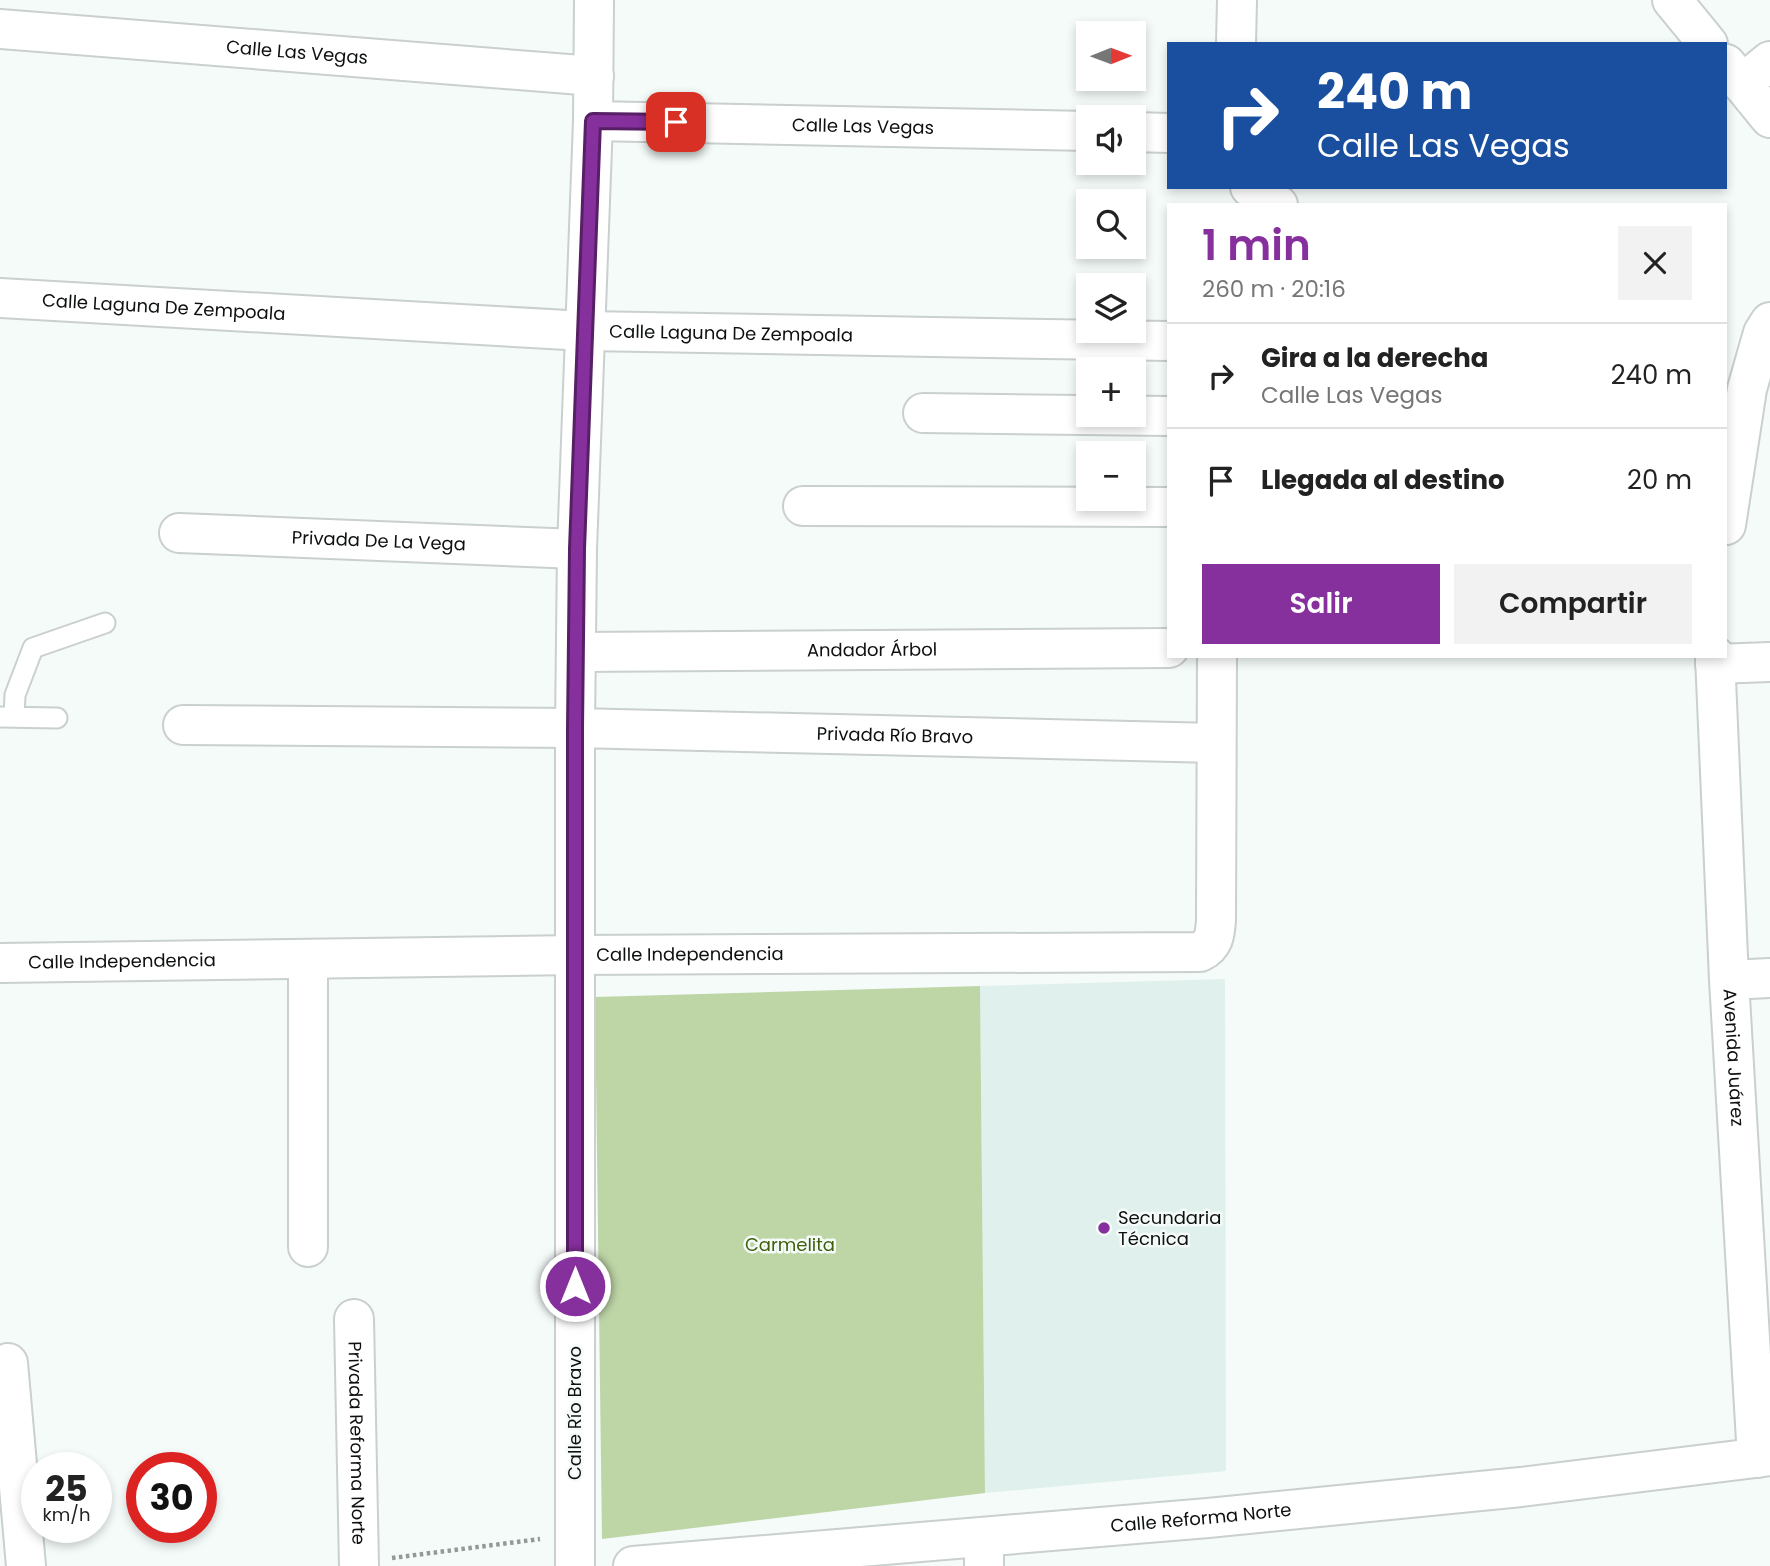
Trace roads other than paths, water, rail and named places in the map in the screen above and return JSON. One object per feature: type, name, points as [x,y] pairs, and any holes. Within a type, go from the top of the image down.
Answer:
[{"type":"street","name":"Calle Río Bravo","points":[[575,1566],[577,549],[593,121],[594,0]]},
{"type":"street","points":[[1236,42],[1237,0]]},
{"type":"street","points":[[1672,0],[1707,42]]},
{"type":"street","name":"Calle Las Vegas","points":[[0,29],[594,76]]},
{"type":"street","points":[[1746,70],[1770,118]]},
{"type":"street","name":"Calle Las Vegas","points":[[593,121],[1076,131]]},
{"type":"street","points":[[1146,132],[1167,133]]},
{"type":"street","points":[[1253,189],[1275,203]]},
{"type":"street","name":"Calle Laguna De Zempoala","points":[[0,298],[585,331],[1167,341]]},
{"type":"street","points":[[1727,502],[1759,390],[1763,333],[1770,322]]},
{"type":"street","points":[[923,413],[1167,416]]},
{"type":"street","points":[[803,506],[1167,507]]},
{"type":"street","name":"Privada De La Vega","points":[[179,533],[577,549]]},
{"type":"street","name":"Andador Árbol","points":[[576,652],[1167,648]]},
{"type":"street","points":[[1216,743],[1217,658]]},
{"type":"street","points":[[1715,660],[1770,662]]},
{"type":"street","name":"Avenida Juárez","points":[[1715,660],[1729,979],[1763,1457]]},
{"type":"street","name":"Privada Río Bravo","points":[[183,725],[575,728],[1216,743]]},
{"type":"street","name":"Calle Independencia","points":[[0,963],[575,955],[1200,952],[1210,947],[1215,936],[1216,743]]},
{"type":"street","points":[[307,1247],[308,959]]},
{"type":"street","points":[[1729,979],[1770,978]]},
{"type":"street","name":"Privada Reforma Norte","points":[[354,1319],[359,1566]]},
{"type":"street","points":[[8,1363],[26,1566]]},
{"type":"street","name":"Calle Reforma Norte","points":[[633,1566],[984,1552],[1763,1457]]},
{"type":"lane","points":[[57,718],[7,717],[33,648],[105,623]]},
{"type":"place","name":"Secundaria Técnica","points":[[1104,1228]]},
{"type":"park label","name":"Carmelita","points":[[790,1245]]}]
